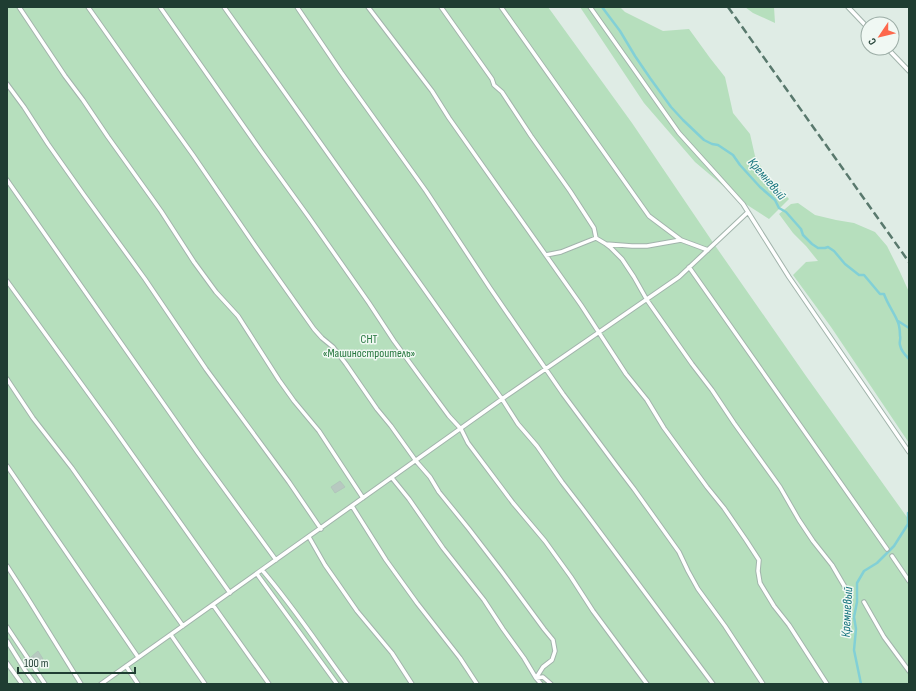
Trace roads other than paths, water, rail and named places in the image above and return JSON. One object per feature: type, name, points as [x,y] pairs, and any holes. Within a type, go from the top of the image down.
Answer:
[{"type":"lane","points":[[19,7],[65,76],[161,211],[194,262],[216,292],[238,316],[279,380],[319,431],[363,498]]},
{"type":"lane","points":[[88,7],[310,323],[322,338],[333,347],[377,409],[416,461],[430,477],[439,492],[485,549],[553,640],[555,651],[552,660],[543,667],[536,678]]},
{"type":"lane","points":[[160,7],[369,303],[394,341],[449,416],[461,429],[468,443],[488,470],[513,503],[550,547],[593,611],[646,684]]},
{"type":"lane","points":[[224,7],[502,399],[518,424],[537,446],[562,482],[713,684]]},
{"type":"lane","points":[[297,7],[341,72],[426,191],[545,370],[679,552],[698,589],[725,626],[763,684]]},
{"type":"lane","points":[[368,7],[432,90],[449,118],[600,333],[626,374],[647,400],[664,428],[746,540],[759,560],[758,570],[760,583],[827,684]]},
{"type":"lane","points":[[441,7],[492,78],[494,85],[502,92],[570,191],[594,228],[596,238],[610,246],[622,259],[647,300],[780,487],[799,520],[832,565],[849,594]]},
{"type":"lane","points":[[501,7],[649,216],[681,240],[708,250]]},
{"type":"lane","points":[[590,7],[679,133],[743,204],[788,278],[909,452]]},
{"type":"lane","points":[[848,7],[860,20]]},
{"type":"lane","points":[[895,56],[909,71]]},
{"type":"lane","points":[[7,84],[84,196],[145,279],[206,369],[321,529]]},
{"type":"lane","points":[[7,180],[198,453],[276,560]]},
{"type":"lane","points":[[101,684],[502,399],[600,333],[679,277],[748,212]]},
{"type":"lane","points":[[546,255],[561,252],[596,238]]},
{"type":"lane","points":[[606,244],[647,246],[681,240]]},
{"type":"lane","points":[[689,267],[887,549]]},
{"type":"lane","points":[[7,281],[108,419],[230,593]]},
{"type":"lane","points":[[7,379],[33,418],[72,468],[183,626]]},
{"type":"lane","points":[[7,466],[138,657]]},
{"type":"lane","points":[[392,478],[409,499],[443,548],[484,600],[541,684]]},
{"type":"lane","points":[[352,506],[386,560],[460,658],[477,684]]},
{"type":"lane","points":[[309,537],[325,565],[358,611],[392,653],[412,684]]},
{"type":"lane","points":[[892,556],[909,581]]},
{"type":"lane","points":[[7,566],[81,684]]},
{"type":"lane","points":[[262,570],[274,583],[347,684]]},
{"type":"lane","points":[[257,574],[337,684]]},
{"type":"lane","points":[[864,602],[884,637],[909,671]]},
{"type":"lane","points":[[213,605],[269,684]]},
{"type":"lane","points":[[7,627],[45,684]]},
{"type":"lane","points":[[171,634],[205,684]]},
{"type":"lane","points":[[7,641],[35,684]]},
{"type":"lane","points":[[7,663],[22,684]]},
{"type":"lane","points":[[126,666],[138,684]]},
{"type":"lane","points":[[536,678],[543,676],[551,684]]},
{"type":"waterway","name":"Кремневый","points":[[602,7],[620,31],[650,78],[671,107],[683,120],[704,140],[718,145],[733,155],[760,187],[775,200],[779,208],[786,212],[801,229],[803,235],[812,244],[818,248],[828,247],[834,251],[845,264],[859,275],[864,275],[880,294],[884,294],[898,323],[901,349],[909,359]]},
{"type":"waterway","points":[[898,321],[909,328]]},
{"type":"waterway","name":"Кремневый","points":[[861,684],[854,650],[856,629],[854,617],[857,602],[857,583],[864,571],[877,563],[894,546],[908,524],[909,513]]},
{"type":"railway","points":[[728,7],[909,262]]},
{"type":"park label","name":"СНТ «Машиностроитель»","points":[[369,346]]}]
